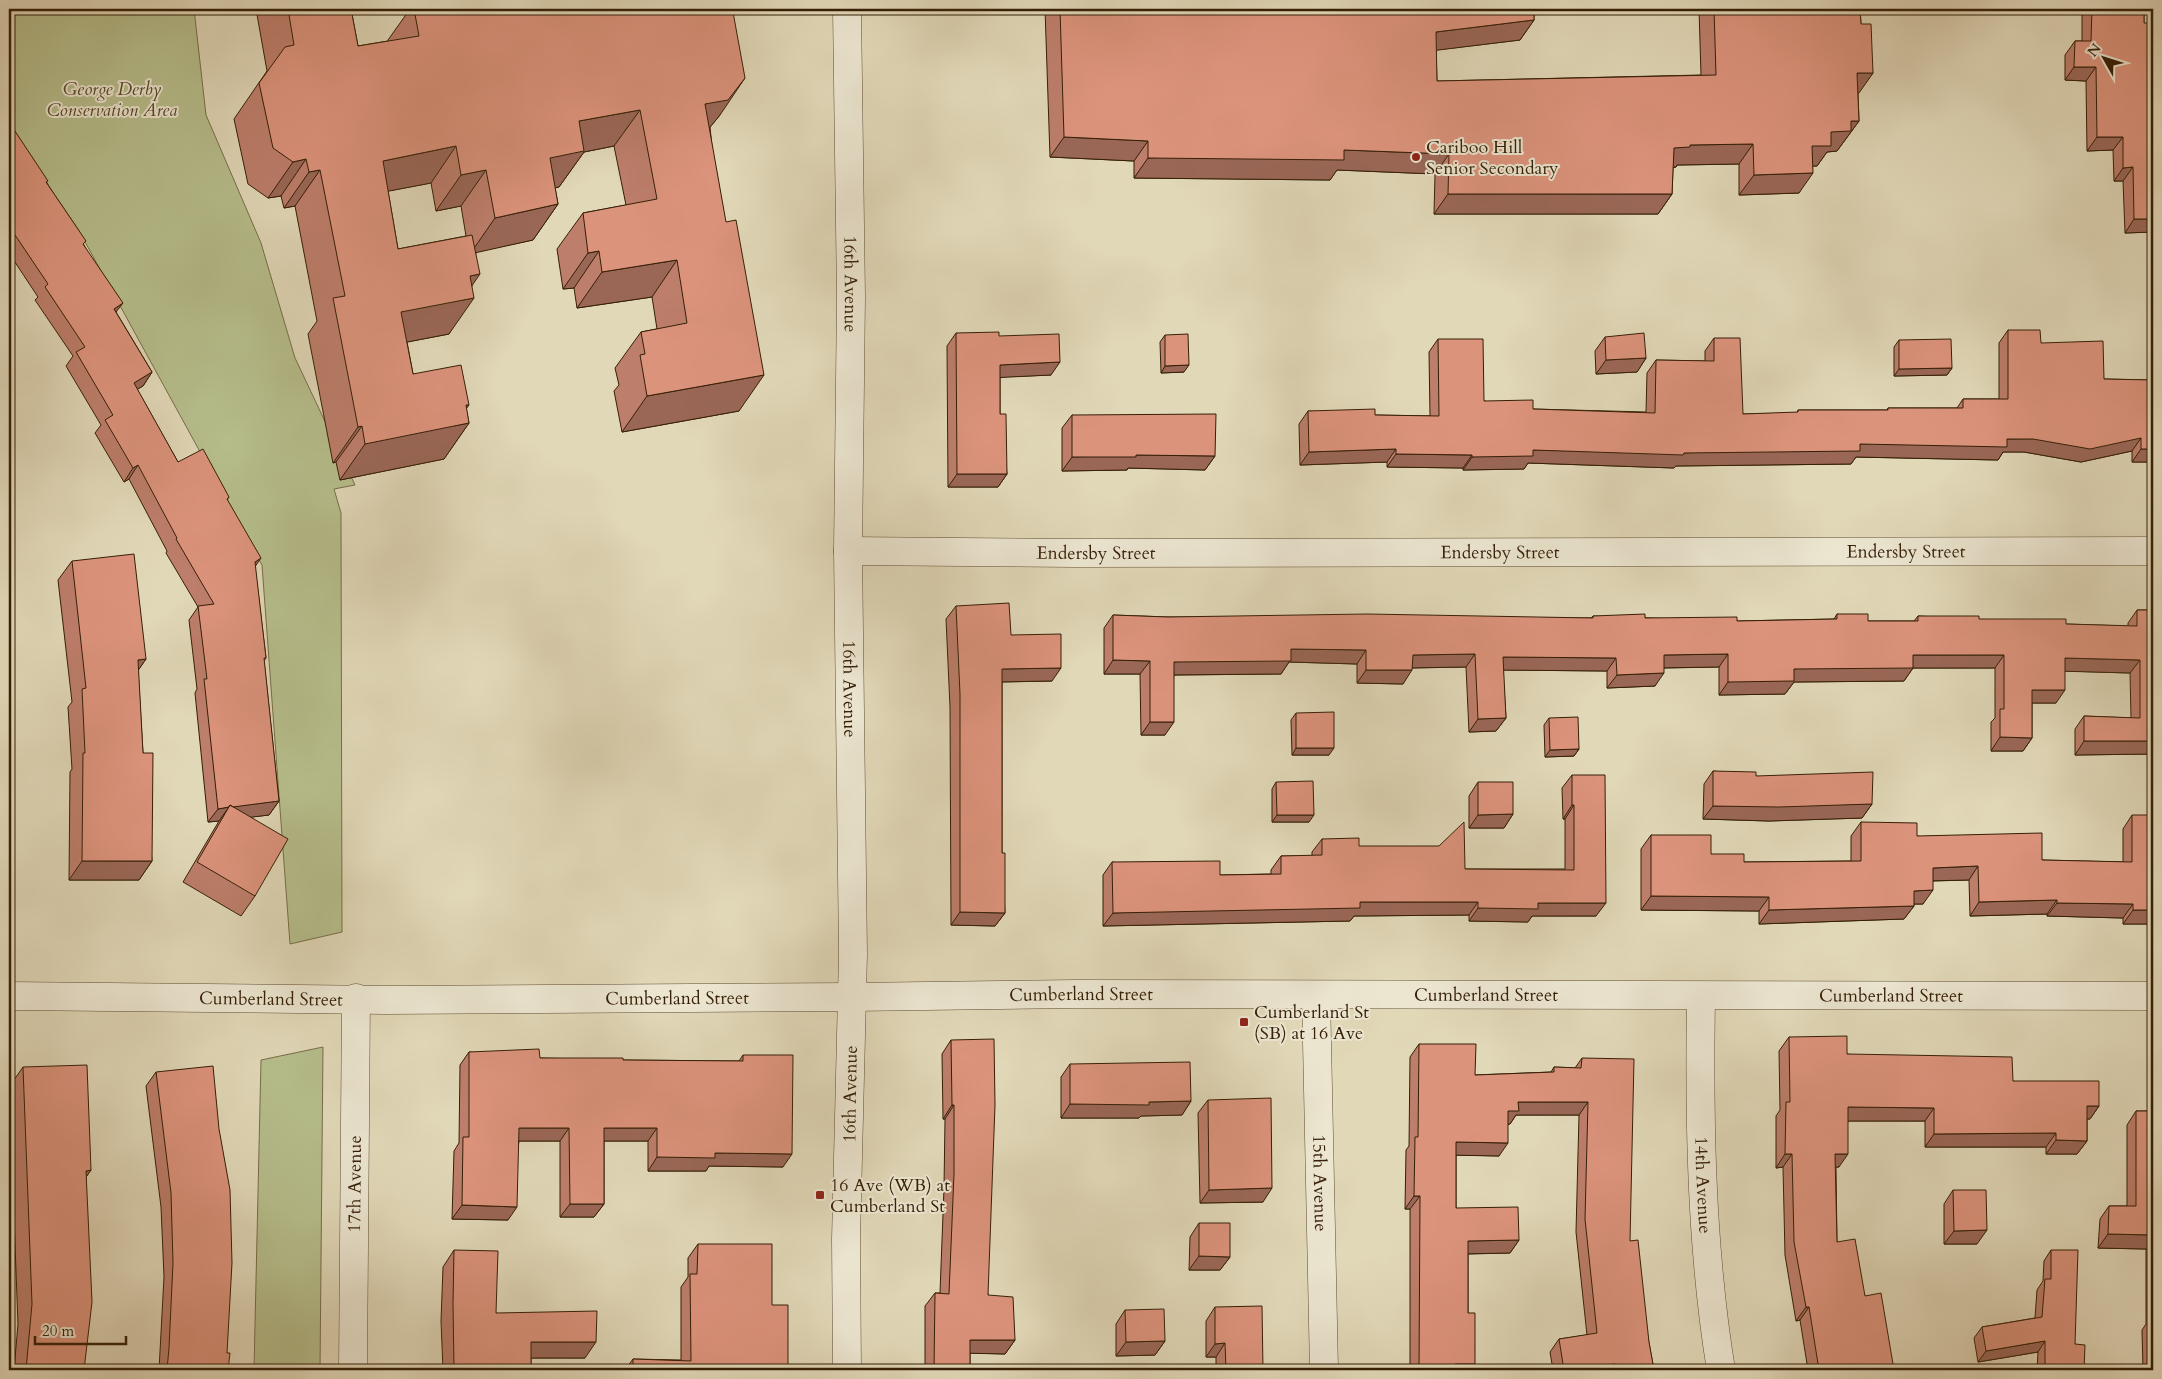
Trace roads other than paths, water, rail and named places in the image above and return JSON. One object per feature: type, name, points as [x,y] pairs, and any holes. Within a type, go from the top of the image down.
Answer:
[{"type":"street","name":"16th Avenue","points":[[847,9],[851,297],[848,551],[852,997],[847,1229],[847,1370]]},
{"type":"street","name":"Endersby Street","points":[[848,551],[1084,553],[2153,551]]},
{"type":"street","name":"Cumberland Street","points":[[9,996],[356,998],[852,997],[1076,994],[1702,997],[2153,996]]},
{"type":"street","name":"15th Avenue","points":[[1316,995],[1324,1370]]},
{"type":"street","name":"14th Avenue","points":[[1702,997],[1701,1047],[1706,1247],[1721,1370]]},
{"type":"street","name":"17th Avenue","points":[[353,1370],[356,998]]},
{"type":"place","name":"Cariboo Hill Senior Secondary","points":[[1416,157]]},
{"type":"place","name":"Cumberland St (SB) at 16 Ave","points":[[1244,1022]]},
{"type":"place","name":"16 Ave (WB) at Cumberland St","points":[[820,1195]]},
{"type":"park label","name":"George Derby Conservation Area","points":[[112,99]]}]
